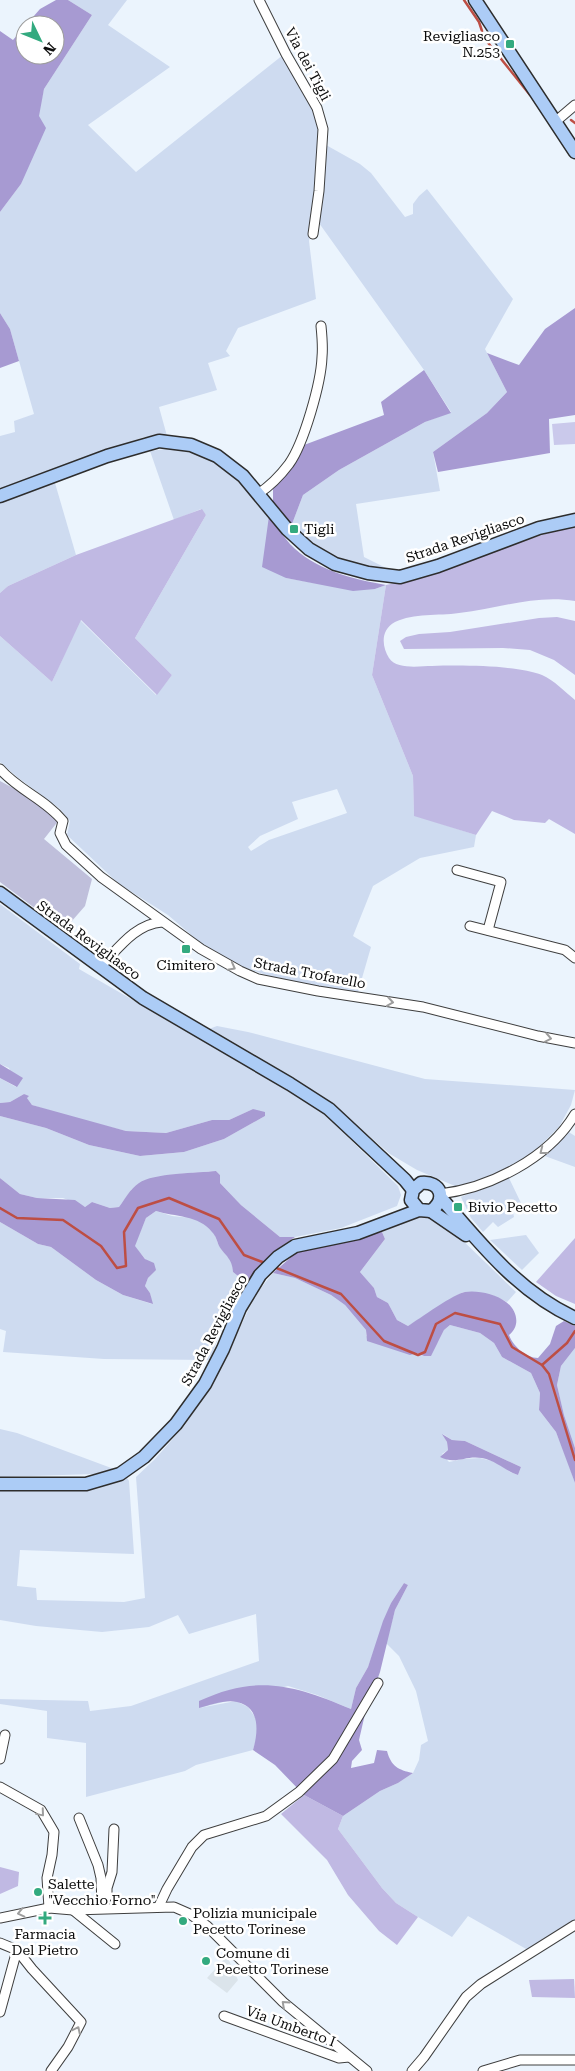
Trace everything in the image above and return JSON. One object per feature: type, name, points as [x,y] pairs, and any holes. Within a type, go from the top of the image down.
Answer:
[{"type":"street","name":"Via dei Tigli","points":[[259,0],[286,54],[317,108],[323,129],[319,191],[313,234]]},
{"type":"street","points":[[475,0],[575,152]]},
{"type":"street","points":[[555,122],[574,107]]},
{"type":"street","points":[[258,494],[277,479],[286,468],[298,446],[319,377],[322,357],[321,326]]},
{"type":"street","name":"Strada Revigliasco","points":[[0,496],[107,456],[159,441],[191,445],[217,456],[243,476],[287,529],[309,549],[335,564],[368,573],[400,577],[438,566],[539,528],[575,520]]},
{"type":"street","name":"Strada Trofarello","points":[[0,770],[53,809],[63,821],[60,833],[66,845],[101,877],[162,922],[170,925],[201,949],[224,963],[258,979],[318,991],[423,1007],[538,1036],[575,1043]]},
{"type":"street","points":[[457,870],[501,882],[488,930]]},
{"type":"street","name":"Strada Revigliasco","points":[[0,893],[143,998],[329,1109],[419,1199],[440,1203],[440,1196],[434,1184],[419,1199],[384,1223],[358,1233],[295,1246],[278,1257],[260,1275],[240,1308],[223,1349],[205,1384],[176,1424],[144,1457],[120,1474],[86,1484],[0,1484]]},
{"type":"street","points":[[100,967],[132,935],[154,923],[162,922]]},
{"type":"street","points":[[470,926],[565,950],[575,958]]},
{"type":"street","points":[[481,1246],[440,1196],[463,1191],[522,1166],[560,1136],[575,1114]]},
{"type":"street","points":[[419,1199],[481,1246],[531,1292],[556,1309],[575,1318]]},
{"type":"street","points":[[160,1906],[167,1889],[192,1847],[204,1835],[266,1816],[299,1792],[333,1759],[378,1683]]},
{"type":"street","points":[[0,1760],[5,1735]]},
{"type":"street","points":[[0,1787],[41,1810],[54,1832],[47,1878],[49,1908]]},
{"type":"street","points":[[79,1818],[98,1865],[101,1878],[102,1905],[104,1908]]},
{"type":"street","points":[[104,1908],[107,1905],[107,1888],[112,1872],[114,1829]]},
{"type":"street","name":"Via Umberto I","points":[[0,1918],[49,1908],[73,1910],[174,1907],[190,1914],[208,1926],[283,2002],[367,2071]]},
{"type":"street","points":[[73,1910],[115,1944]]},
{"type":"street","points":[[412,2071],[466,1997],[481,1984],[575,1925]]},
{"type":"street","points":[[0,1943],[18,1950],[32,1970],[81,2022],[68,2047],[51,2071]]},
{"type":"street","points":[[0,2012],[18,1950]]},
{"type":"street","name":"Via Umberto I","points":[[224,2016],[339,2058],[349,2057]]},
{"type":"street","points":[[483,2071],[520,2060],[575,2060]]},
{"type":"shaded area","points":[[56,0],[68,0],[92,15],[65,57],[65,15],[35,15],[40,9]]},
{"type":"shaded area","points":[[68,0],[127,0],[108,25],[170,67],[88,125],[136,172],[283,55],[314,111],[319,130],[317,188],[309,241],[316,299],[238,328],[226,351],[230,356],[208,363],[217,390],[159,407],[167,436],[144,437],[0,489],[0,436],[15,432],[14,421],[34,414],[10,329],[0,313],[0,212],[21,184],[44,89],[60,65],[65,65],[65,57],[92,15]]},
{"type":"shaded area","points":[[0,31],[13,40],[15,38],[15,65],[60,65],[44,89],[39,116],[46,128],[21,184],[0,212]]},
{"type":"shaded area","points":[[326,145],[360,164],[371,173],[405,217],[413,214],[413,204],[427,189],[513,299],[485,349],[507,392],[487,413],[433,452],[440,491],[356,504],[364,557],[386,568],[384,571],[338,559],[312,544],[292,524],[303,495],[339,470],[425,422],[451,412],[424,370],[319,223]]},
{"type":"shaded area","points":[[575,308],[575,415],[549,419],[550,453],[438,472],[433,452],[487,413],[507,392],[487,353],[519,365],[545,329]]},
{"type":"shaded area","points":[[0,313],[10,329],[19,361],[0,368]]},
{"type":"shaded area","points":[[424,370],[451,413],[425,422],[339,470],[303,495],[292,524],[273,502],[273,489],[294,463],[304,445],[384,415],[381,402]]},
{"type":"shaded area","points":[[575,422],[575,444],[554,445],[552,424]]},
{"type":"shaded area","points":[[166,449],[191,452],[214,461],[244,483],[269,516],[286,578],[314,583],[375,589],[386,585],[372,675],[413,776],[414,815],[476,835],[474,847],[420,858],[373,886],[353,936],[371,947],[358,992],[311,985],[266,975],[229,962],[203,945],[168,915],[119,884],[67,835],[70,821],[59,808],[0,762],[0,636],[52,682],[80,620],[156,695],[172,675],[135,638],[206,515],[201,509],[174,520],[150,451]],"holes":[[[337,789],[347,813],[269,840],[251,851],[248,847],[260,836],[298,819],[292,802]]]},
{"type":"shaded area","points":[[55,483],[76,555],[8,586],[0,593],[0,503]]},
{"type":"shaded area","points":[[202,509],[206,515],[135,638],[172,675],[157,695],[81,620],[52,682],[0,636],[0,593],[8,586],[76,555]]},
{"type":"shaded area","points":[[269,516],[290,544],[311,561],[347,576],[386,585],[375,589],[353,591],[286,578],[262,567]]},
{"type":"shaded area","points":[[575,526],[575,601],[545,599],[474,611],[410,617],[390,625],[385,634],[384,644],[389,658],[403,666],[488,666],[518,669],[542,675],[575,700],[575,834],[549,819],[545,823],[514,820],[492,811],[476,835],[414,816],[413,776],[372,675],[386,585],[434,573],[551,532]]},
{"type":"shaded area","points":[[557,617],[575,621],[575,675],[554,660],[530,650],[503,648],[404,649],[400,641],[406,637],[419,634],[450,632],[539,618]]},
{"type":"shaded area","points":[[0,781],[39,802],[59,820],[44,839],[92,879],[85,906],[64,930],[0,882]]},
{"type":"shaded area","points":[[0,904],[80,964],[79,969],[284,1087],[326,1116],[398,1186],[401,1195],[397,1206],[341,1228],[295,1237],[280,1237],[241,1205],[220,1183],[220,1175],[216,1171],[167,1175],[132,1189],[119,1207],[110,1208],[92,1202],[85,1207],[63,1198],[37,1198],[20,1194],[0,1178],[0,1116],[46,1128],[89,1145],[140,1156],[184,1152],[224,1139],[265,1116],[253,1109],[229,1120],[212,1120],[166,1133],[126,1131],[70,1117],[32,1105],[24,1094],[10,1102],[0,1103],[0,1078],[16,1087],[9,1068],[0,1064]]},
{"type":"shaded area","points":[[217,1026],[248,1032],[425,1079],[575,1090],[571,1105],[559,1127],[534,1152],[505,1169],[475,1182],[455,1186],[417,1170],[390,1154],[323,1097],[209,1029]]},
{"type":"shaded area","points":[[0,1064],[23,1078],[17,1087],[0,1078]]},
{"type":"shaded area","points":[[24,1094],[29,1096],[27,1098],[32,1105],[126,1131],[166,1133],[212,1120],[229,1120],[253,1109],[265,1112],[265,1116],[224,1139],[184,1152],[140,1156],[89,1145],[46,1128],[0,1116],[0,1103],[10,1102]]},
{"type":"shaded area","points":[[567,1131],[575,1136],[575,1167],[542,1155]]},
{"type":"shaded area","points":[[216,1171],[220,1175],[220,1183],[241,1205],[280,1237],[295,1237],[273,1252],[243,1288],[238,1276],[233,1272],[230,1261],[213,1234],[207,1226],[194,1219],[156,1211],[146,1218],[135,1246],[145,1259],[154,1263],[156,1270],[148,1278],[145,1286],[150,1293],[153,1304],[123,1295],[96,1280],[51,1247],[38,1244],[0,1222],[0,1178],[20,1194],[37,1198],[75,1200],[85,1207],[92,1202],[110,1208],[119,1207],[133,1188],[139,1183],[154,1177]]},
{"type":"shaded area","points":[[508,1176],[521,1203],[512,1208],[514,1217],[498,1227],[493,1222],[483,1232],[471,1218],[461,1197]]},
{"type":"shaded area","points":[[156,1211],[172,1216],[192,1218],[206,1224],[214,1233],[219,1246],[232,1262],[233,1272],[238,1276],[243,1288],[225,1319],[210,1360],[104,1359],[3,1352],[6,1331],[0,1329],[0,1222],[38,1244],[51,1247],[96,1280],[123,1295],[152,1304],[150,1293],[145,1286],[148,1278],[155,1270],[134,1246],[146,1218]]},
{"type":"shaded area","points":[[418,1217],[430,1218],[456,1234],[516,1292],[507,1302],[492,1295],[463,1292],[408,1326],[397,1320],[388,1303],[377,1297],[374,1288],[360,1272],[385,1239],[382,1232]]},
{"type":"shaded area","points":[[382,1232],[385,1239],[360,1272],[374,1288],[377,1297],[388,1303],[397,1320],[408,1326],[460,1293],[481,1292],[502,1299],[513,1309],[516,1323],[509,1335],[520,1351],[529,1356],[538,1358],[550,1344],[556,1326],[564,1321],[575,1326],[575,1348],[561,1366],[557,1385],[564,1415],[575,1448],[575,1483],[556,1432],[539,1410],[540,1393],[531,1373],[502,1357],[494,1343],[480,1333],[450,1325],[444,1330],[431,1356],[417,1353],[410,1355],[367,1341],[366,1330],[345,1305],[331,1295],[295,1278],[273,1273],[298,1251]]},
{"type":"shaded area","points":[[526,1235],[539,1253],[522,1270],[490,1240]]},
{"type":"shaded area","points":[[575,1238],[575,1304],[556,1296],[536,1282]]},
{"type":"shaded area","points":[[273,1273],[295,1278],[331,1295],[345,1305],[366,1330],[366,1336],[424,1356],[438,1342],[444,1330],[450,1325],[480,1333],[494,1343],[502,1357],[531,1373],[540,1393],[539,1410],[556,1432],[575,1483],[575,1921],[528,1950],[468,1916],[452,1937],[396,1903],[382,1888],[338,1829],[343,1816],[380,1791],[398,1783],[413,1773],[419,1760],[421,1745],[428,1741],[416,1691],[399,1656],[386,1643],[395,1610],[408,1585],[404,1583],[391,1603],[368,1667],[356,1688],[351,1709],[288,1686],[199,1708],[236,1701],[248,1707],[257,1720],[257,1737],[253,1750],[196,1765],[185,1771],[86,1797],[86,1743],[47,1738],[47,1711],[0,1704],[0,1699],[88,1701],[90,1711],[131,1706],[259,1661],[256,1614],[189,1634],[178,1615],[149,1627],[102,1632],[36,1626],[0,1620],[0,1491],[81,1491],[97,1489],[127,1478],[129,1481],[134,1554],[20,1550],[17,1586],[36,1588],[37,1600],[124,1602],[145,1598],[136,1477],[185,1425],[215,1379],[256,1294]],"holes":[[[443,1434],[452,1440],[465,1441],[521,1467],[518,1475],[496,1462],[480,1458],[449,1462],[442,1454],[448,1450]]]},
{"type":"shaded area","points":[[575,1348],[575,1448],[564,1415],[557,1385],[561,1366]]},
{"type":"shaded area","points":[[0,1429],[17,1433],[114,1469],[94,1474],[0,1477]]},
{"type":"shaded area","points":[[442,1434],[452,1440],[465,1441],[521,1467],[518,1475],[492,1461],[482,1458],[451,1460],[440,1457],[448,1450],[447,1442]]},
{"type":"shaded area","points":[[404,1583],[408,1585],[395,1610],[380,1672],[365,1714],[359,1740],[362,1750],[352,1761],[351,1768],[374,1763],[377,1750],[387,1751],[393,1764],[413,1773],[398,1783],[380,1791],[343,1816],[304,1795],[275,1765],[253,1750],[256,1722],[254,1715],[245,1705],[228,1701],[199,1708],[199,1701],[239,1687],[258,1685],[293,1689],[351,1709],[356,1688],[368,1667],[383,1621],[391,1603]]},
{"type":"shaded area","points":[[304,1795],[343,1816],[338,1829],[382,1888],[396,1903],[418,1917],[397,1945],[379,1931],[348,1895],[327,1860],[281,1814]]},
{"type":"shaded area","points":[[0,1867],[19,1872],[18,1886],[0,1894]]},
{"type":"shaded area","points":[[227,1956],[238,1980],[227,1993],[207,1978]]},
{"type":"shaded area","points":[[574,1979],[575,1998],[532,1997],[529,1980]]},
{"type":"waterway","points":[[464,0],[479,22],[482,31]]},
{"type":"waterway","points":[[485,39],[530,95]]},
{"type":"waterway","points":[[571,120],[575,123]]},
{"type":"waterway","points":[[0,1208],[17,1218],[63,1220],[101,1246],[117,1268],[126,1266],[124,1232],[138,1208],[169,1198],[219,1219],[244,1255],[265,1263]]},
{"type":"waterway","points":[[274,1267],[341,1294],[384,1341],[418,1355],[425,1352],[436,1324],[455,1313],[500,1324],[512,1347],[542,1365],[549,1374],[575,1460]]},
{"type":"waterway","points":[[542,1365],[567,1343],[575,1331]]},
{"type":"place","name":"Revigliasco N.253","points":[[510,44]]},
{"type":"place","name":"Tigli","points":[[294,529]]},
{"type":"place","name":"Cimitero","points":[[186,949]]},
{"type":"place","name":"Bivio Pecetto","points":[[458,1207]]},
{"type":"place","name":"Salette \"Vecchio Forno\"","points":[[38,1892]]},
{"type":"place","name":"Farmacia Del Pietro","points":[[45,1918]]},
{"type":"place","name":"Polizia municipale Pecetto Torinese","points":[[183,1921]]},
{"type":"place","name":"Comune di Pecetto Torinese","points":[[206,1961]]}]
